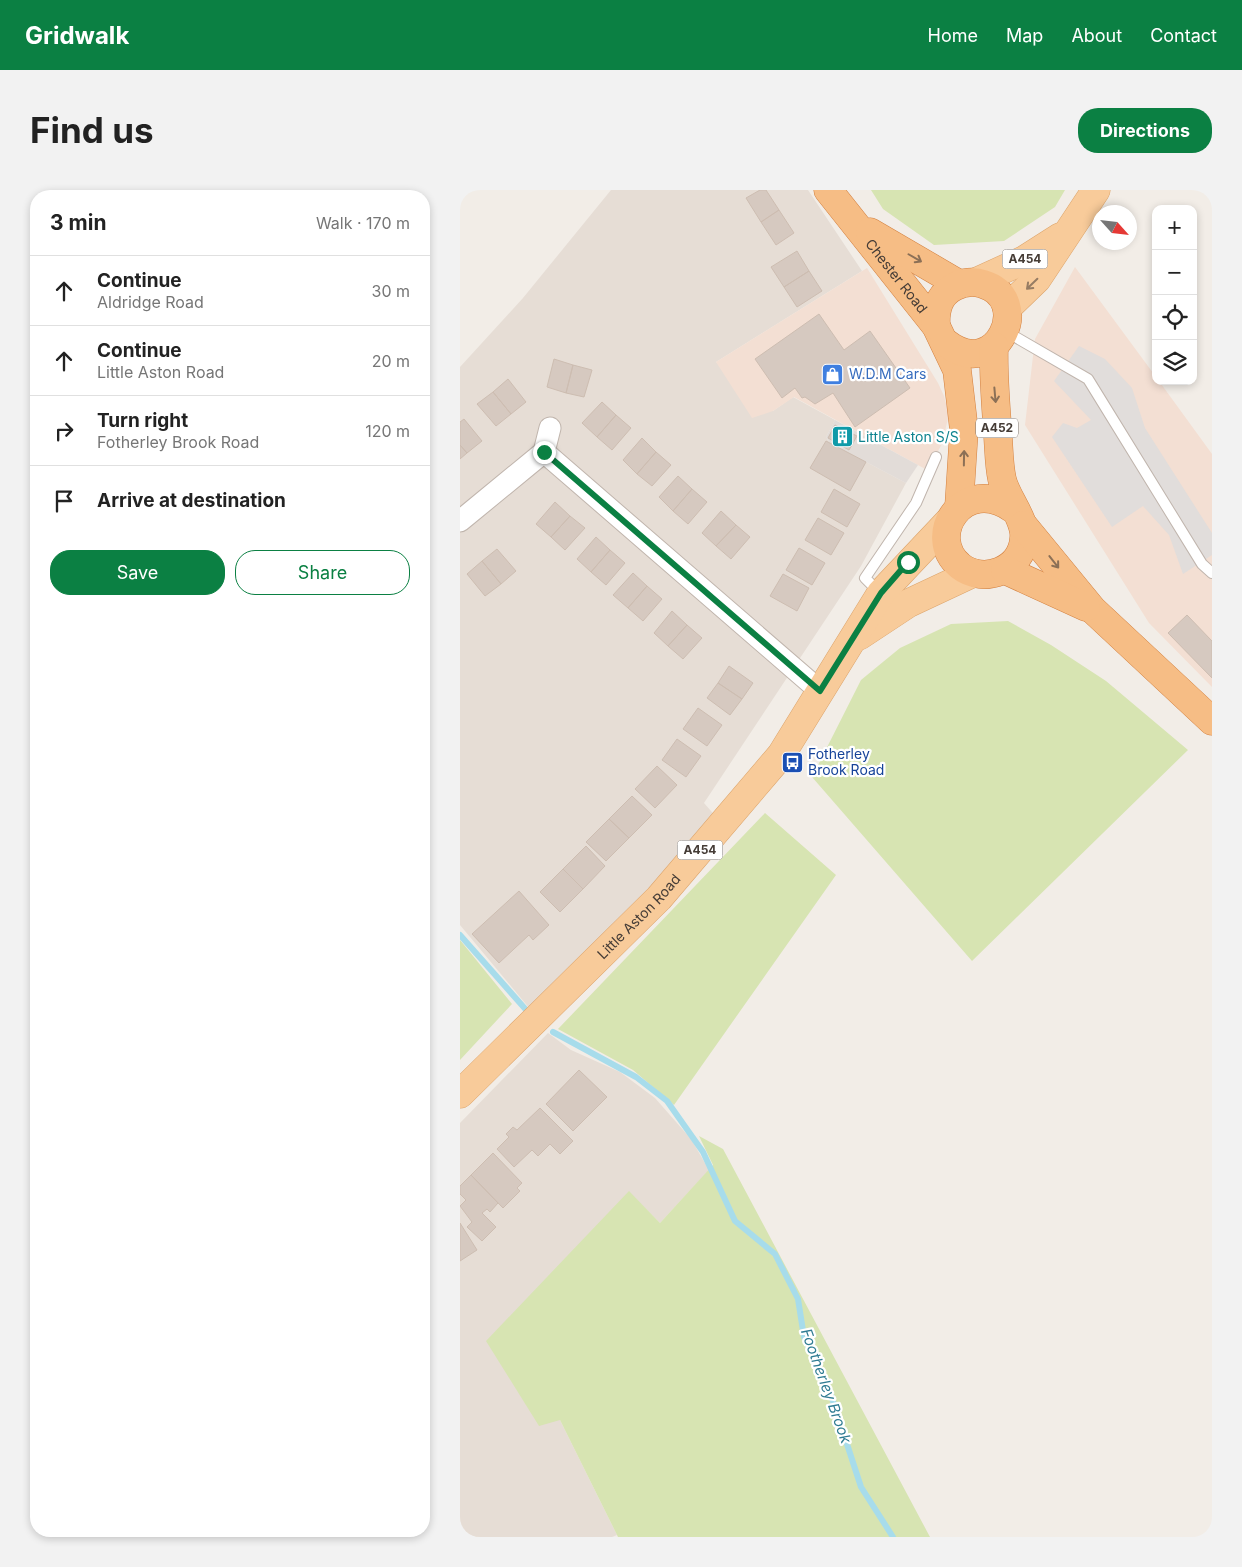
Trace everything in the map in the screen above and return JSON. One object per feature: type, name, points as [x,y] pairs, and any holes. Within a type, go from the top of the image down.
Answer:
[{"type":"highway","name":"Chester Road","points":[[828,190],[858,225],[941,334],[959,351],[975,354],[1002,328],[995,290],[967,283],[858,225]]},
{"type":"highway","name":"Chester Road","points":[[967,283],[948,290],[940,300],[936,313],[941,334],[957,370],[964,430],[954,514],[946,537],[950,552],[959,565],[973,573]]},
{"type":"highway","name":"A452","points":[[1002,328],[993,376],[1002,480],[1018,517],[1092,609],[1212,721]]},
{"type":"highway","points":[[954,514],[972,499],[987,497],[1001,500],[1018,517],[1024,538],[1022,550],[1015,562],[1005,570],[989,575],[973,573]]},
{"type":"highway","name":"A452","points":[[1005,570],[1092,609]]},
{"type":"main road","name":"A454","points":[[1002,328],[1071,230],[1096,190]]},
{"type":"main road","name":"A454","points":[[967,283],[1024,260],[1071,230]]},
{"type":"main road","name":"A454","points":[[895,598],[954,514]]},
{"type":"main road","points":[[895,598],[973,573]]},
{"type":"main road","name":"Little Aston Road","points":[[460,1094],[517,1036],[660,898],[781,755],[854,640],[895,598]]},
{"type":"street","points":[[460,521],[544,452],[550,428]]},
{"type":"street","points":[[544,452],[820,691]]},
{"type":"lane","points":[[1002,328],[1088,378],[1202,564],[1212,573]]},
{"type":"lane","points":[[895,598],[865,578],[916,503],[936,456]]},
{"type":"shaded area","points":[[611,190],[808,190],[862,271],[716,362],[773,411],[793,397],[835,420],[826,437],[830,443],[906,483],[861,566],[704,803],[718,819],[530,1009],[460,925],[460,367],[523,298]]},
{"type":"shaded area","points":[[1075,267],[1152,372],[1152,385],[1162,385],[1212,454],[1212,687],[1149,623],[1025,425],[1035,339]]},
{"type":"shaded area","points":[[867,268],[938,383],[944,396],[949,414],[942,444],[927,470],[794,397],[773,411],[752,418],[716,362]]},
{"type":"shaded area","points":[[1079,346],[1105,359],[1132,388],[1145,428],[1212,533],[1212,555],[1183,574],[1169,535],[1143,506],[1112,527],[1052,437],[1063,423],[1077,428],[1091,420],[1054,381]]},
{"type":"shaded area","points":[[835,420],[918,465],[906,483],[830,443],[826,437]]},
{"type":"shaded area","points":[[548,1033],[571,1050],[620,1072],[655,1098],[691,1139],[709,1170],[660,1223],[629,1192],[560,1420],[617,1535],[612,1537],[460,1537],[460,1123]]},
{"type":"green space","points":[[871,190],[1065,190],[1055,207],[1004,241],[934,245],[883,209]]},
{"type":"green space","points":[[1008,621],[1051,645],[1106,681],[1188,750],[972,961],[812,777],[861,680],[900,648],[951,624]]},
{"type":"green space","points":[[765,813],[836,875],[674,1105],[633,1070],[558,1029]]},
{"type":"green space","points":[[460,940],[512,1004],[460,1060]]},
{"type":"green space","points":[[699,1136],[723,1149],[930,1537],[618,1537],[560,1420],[539,1426],[486,1341],[629,1191],[660,1223],[713,1165]]},
{"type":"building","points":[[760,190],[766,190],[779,210],[761,222],[746,198]]},
{"type":"building","points":[[779,210],[794,233],[776,245],[761,222]]},
{"type":"building","points":[[797,251],[809,271],[784,287],[771,267]]},
{"type":"building","points":[[809,271],[822,291],[797,307],[784,287]]},
{"type":"building","name":"W.D.M Cars","points":[[819,314],[844,350],[870,331],[910,388],[855,427],[833,393],[815,404],[805,397],[802,398],[795,388],[782,398],[755,359]]},
{"type":"building","points":[[554,359],[573,365],[566,393],[547,387]]},
{"type":"building","points":[[573,365],[592,370],[584,397],[566,393]]},
{"type":"building","points":[[508,379],[526,402],[511,414],[493,392]]},
{"type":"building","points":[[493,392],[511,414],[496,426],[477,404]]},
{"type":"building","points":[[602,402],[616,415],[597,437],[582,423]]},
{"type":"building","points":[[616,415],[631,428],[612,450],[597,437]]},
{"type":"building","points":[[464,419],[482,441],[467,453],[460,445],[460,422]]},
{"type":"building","name":"Little Aston S/S","points":[[835,425],[857,436],[849,450],[828,438]]},
{"type":"building","points":[[642,438],[656,452],[637,474],[623,460]]},
{"type":"building","points":[[826,441],[866,462],[850,491],[810,468]]},
{"type":"building","points":[[460,445],[467,453],[460,459]]},
{"type":"building","points":[[656,452],[671,465],[652,486],[637,474]]},
{"type":"building","points":[[678,476],[692,489],[673,511],[659,497]]},
{"type":"building","points":[[692,489],[707,502],[688,524],[673,511]]},
{"type":"building","points":[[834,489],[860,504],[847,527],[821,512]]},
{"type":"building","points":[[555,502],[570,516],[551,537],[536,524]]},
{"type":"building","points":[[721,511],[736,525],[716,546],[702,533]]},
{"type":"building","points":[[570,516],[585,528],[565,550],[551,537]]},
{"type":"building","points":[[818,518],[844,533],[831,555],[805,540]]},
{"type":"building","points":[[736,525],[750,537],[731,559],[716,546]]},
{"type":"building","points":[[596,537],[610,550],[591,572],[577,559]]},
{"type":"building","points":[[799,548],[825,563],[812,585],[786,570]]},
{"type":"building","points":[[497,549],[516,571],[501,584],[482,561]]},
{"type":"building","points":[[610,550],[625,563],[606,585],[591,572]]},
{"type":"building","points":[[482,561],[501,584],[485,596],[467,574]]},
{"type":"building","points":[[633,573],[647,586],[628,608],[613,595]]},
{"type":"building","points":[[783,574],[809,588],[797,611],[770,596]]},
{"type":"building","points":[[647,586],[662,599],[643,621],[628,608]]},
{"type":"building","points":[[672,611],[687,625],[668,646],[654,633]]},
{"type":"building","points":[[1187,615],[1212,641],[1212,678],[1168,633]]},
{"type":"building","points":[[687,625],[702,638],[683,659],[668,646]]},
{"type":"building","points":[[729,666],[753,683],[742,699],[718,683]]},
{"type":"building","points":[[718,683],[742,699],[730,715],[707,698]]},
{"type":"building","points":[[698,708],[722,725],[707,746],[683,729]]},
{"type":"building","points":[[677,739],[701,756],[686,777],[662,760]]},
{"type":"building","points":[[657,766],[677,785],[655,808],[635,789]]},
{"type":"building","points":[[632,796],[652,815],[629,838],[609,819]]},
{"type":"building","points":[[609,819],[629,838],[606,861],[586,842]]},
{"type":"building","points":[[586,846],[605,866],[583,889],[563,869]]},
{"type":"building","points":[[563,869],[583,889],[560,912],[540,892]]},
{"type":"building","points":[[519,891],[549,925],[533,940],[529,935],[499,963],[472,934]]},
{"type":"building","points":[[579,1070],[607,1097],[573,1131],[546,1104]]},
{"type":"building","points":[[540,1108],[573,1141],[560,1154],[550,1144],[538,1156],[532,1150],[514,1167],[497,1149],[509,1137],[506,1134],[513,1127],[517,1130]]},
{"type":"building","points":[[493,1153],[522,1183],[517,1188],[520,1191],[503,1208],[471,1175]]},
{"type":"building","points":[[471,1175],[498,1203],[490,1212],[487,1209],[482,1213],[496,1227],[482,1241],[467,1227],[472,1222],[460,1206],[466,1200],[460,1194],[460,1186]]},
{"type":"building","points":[[460,1223],[477,1250],[460,1261]]},
{"type":"waterway","name":"Footherley Brook","points":[[460,935],[528,1012]]},
{"type":"waterway","name":"Footherley Brook","points":[[553,1032],[636,1077],[667,1101],[703,1152],[735,1221],[775,1254],[798,1299],[804,1337],[829,1389],[861,1487],[893,1537]]},
{"type":"place","name":"W.D.M Cars","points":[[833,374]]},
{"type":"place","name":"Little Aston S/S","points":[[842,437]]},
{"type":"place","name":"Fotherley Brook Road","points":[[792,762]]},
{"type":"route","points":[[544,452],[820,691],[854,640],[881,593],[908,562]]}]
